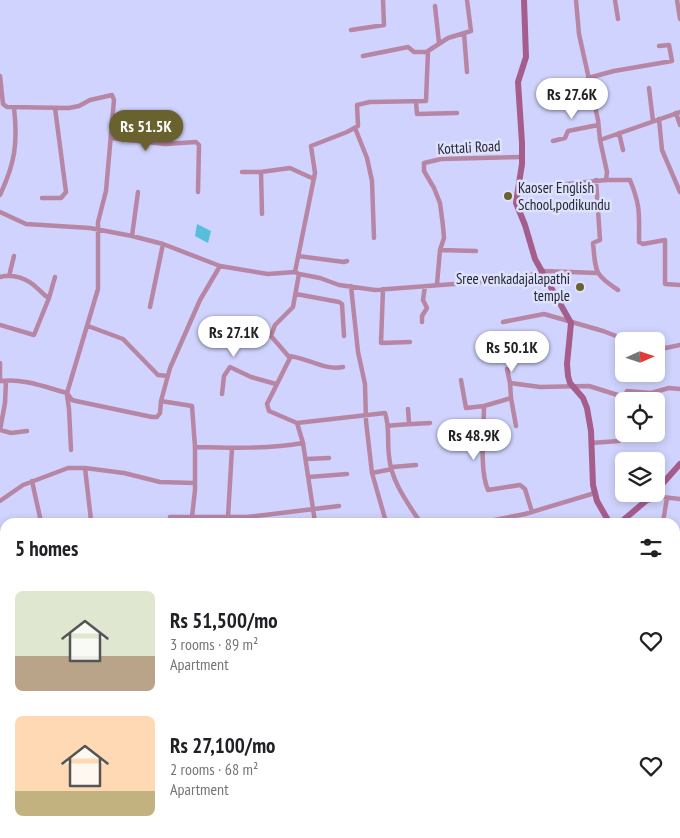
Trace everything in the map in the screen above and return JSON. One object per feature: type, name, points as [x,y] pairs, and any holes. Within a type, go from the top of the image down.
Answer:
[{"type":"main road","points":[[524,0],[526,57],[518,82],[522,157],[516,203],[526,225],[535,259],[571,323],[567,364],[568,376],[570,383],[583,398],[587,408],[595,493],[600,510],[606,518]]},
{"type":"main road","points":[[665,481],[680,464]]},
{"type":"main road","points":[[626,518],[647,502]]},
{"type":"street","points":[[351,30],[384,25],[383,0]]},
{"type":"street","points":[[343,367],[325,367],[314,362],[288,356],[270,336],[275,325],[293,307],[296,294],[298,256],[315,173],[311,146],[341,135],[358,126],[357,105],[370,102],[426,101],[428,51],[439,43],[471,31],[467,0]]},
{"type":"street","points":[[576,0],[579,34],[607,172],[606,180]]},
{"type":"street","points":[[615,0],[618,19]]},
{"type":"street","points":[[677,0],[680,19]]},
{"type":"street","points":[[435,6],[439,43]]},
{"type":"street","points":[[464,33],[468,72]]},
{"type":"street","points":[[588,78],[652,63],[672,61],[669,45],[659,46]]},
{"type":"street","points":[[364,56],[408,47],[414,52],[428,52]]},
{"type":"street","points":[[0,76],[2,104],[7,107],[55,108],[80,106],[90,100],[112,95],[114,100],[106,191],[98,222],[98,289],[67,393],[70,409],[72,450]]},
{"type":"street","points":[[648,88],[653,121]]},
{"type":"street","points":[[416,102],[416,114],[457,113]]},
{"type":"street","points":[[0,195],[10,169],[17,138],[14,108]]},
{"type":"street","points":[[42,198],[58,198],[66,192],[55,108]]},
{"type":"street","points":[[600,140],[678,113],[680,125]]},
{"type":"street","points":[[659,119],[662,150],[680,192]]},
{"type":"street","points":[[553,141],[565,138],[568,131],[598,125]]},
{"type":"street","points":[[355,128],[368,158],[372,181],[374,238]]},
{"type":"street","points":[[619,133],[623,150]]},
{"type":"street","points":[[111,138],[165,144],[196,142],[199,145],[198,192]]},
{"type":"street","name":"Kottali Road","points":[[437,284],[440,250],[444,238],[440,203],[424,171],[424,163],[441,159],[522,157]]},
{"type":"street","points":[[242,172],[262,172],[290,168],[314,179]]},
{"type":"street","points":[[262,172],[262,214]]},
{"type":"street","points":[[596,180],[600,240],[593,243],[597,272],[606,282],[618,290]]},
{"type":"street","points":[[519,189],[596,180],[630,180],[638,202],[640,216],[639,242],[643,244],[664,240],[665,284],[680,285]]},
{"type":"street","points":[[132,236],[138,192]]},
{"type":"street","points":[[0,212],[26,224],[98,230],[132,236],[163,244],[220,266],[268,274],[297,273],[320,278],[339,286],[383,289],[519,279],[543,271],[597,272]]},
{"type":"street","points":[[150,307],[163,244]]},
{"type":"street","points":[[440,250],[476,251]]},
{"type":"street","points":[[9,276],[14,256]]},
{"type":"street","points":[[298,256],[347,261]]},
{"type":"street","points":[[2,381],[29,383],[67,393],[76,402],[157,417],[160,413],[161,401],[170,368],[200,300],[220,266]]},
{"type":"street","points":[[0,277],[9,276],[28,280],[49,298]]},
{"type":"street","points":[[0,325],[34,335],[49,298],[55,277]]},
{"type":"street","points":[[351,286],[358,357],[365,384],[372,473],[385,518]]},
{"type":"street","points":[[422,322],[422,316],[426,308],[423,300],[425,286]]},
{"type":"street","points":[[383,289],[381,343],[410,342]]},
{"type":"street","points":[[296,294],[342,304],[344,336]]},
{"type":"street","points":[[503,322],[544,314],[615,336]]},
{"type":"street","points":[[88,326],[123,339],[158,375],[168,376]]},
{"type":"street","points":[[665,349],[680,345]]},
{"type":"street","points":[[288,356],[290,358],[267,404],[270,412],[297,423],[385,413],[388,426],[389,456],[396,482],[418,518]]},
{"type":"street","points":[[0,363],[5,403],[0,430],[11,433],[27,431]]},
{"type":"street","points":[[222,394],[224,376],[230,367],[251,378],[276,384]]},
{"type":"street","points":[[507,369],[516,426]]},
{"type":"street","points":[[462,380],[466,408],[484,406],[511,398]]},
{"type":"street","points":[[510,383],[540,387],[589,386],[615,396]]},
{"type":"street","points":[[657,392],[669,388],[680,389]]},
{"type":"street","points":[[161,401],[192,406],[195,447],[195,490],[192,517]]},
{"type":"street","points":[[484,406],[483,459],[485,484],[488,490],[520,485],[525,488],[532,512]]},
{"type":"street","points":[[408,409],[409,423]]},
{"type":"street","points":[[297,423],[306,459],[314,518]]},
{"type":"street","points":[[388,426],[409,423],[430,424]]},
{"type":"street","points":[[591,442],[615,441]]},
{"type":"street","points":[[195,447],[290,446],[303,443]]},
{"type":"street","points":[[228,518],[232,448]]},
{"type":"street","points":[[306,459],[329,458]]},
{"type":"street","points":[[372,473],[416,465]]},
{"type":"street","points":[[0,501],[23,485],[68,468],[124,473],[160,482],[194,483]]},
{"type":"street","points":[[84,468],[91,518]]},
{"type":"street","points":[[309,478],[347,474]]},
{"type":"street","points":[[32,482],[40,518]]},
{"type":"street","points":[[503,518],[532,512],[595,493]]},
{"type":"street","points":[[664,518],[667,498],[680,499]]},
{"type":"street","points":[[241,518],[339,506]]},
{"type":"street","points":[[170,518],[204,518]]},
{"type":"water","points":[[197,224],[211,231],[208,243],[195,236]]},
{"type":"place","name":"Kaoser English School,podikundu","points":[[508,196]]},
{"type":"place","name":"Sree venkadajalapathi temple","points":[[580,287]]}]
